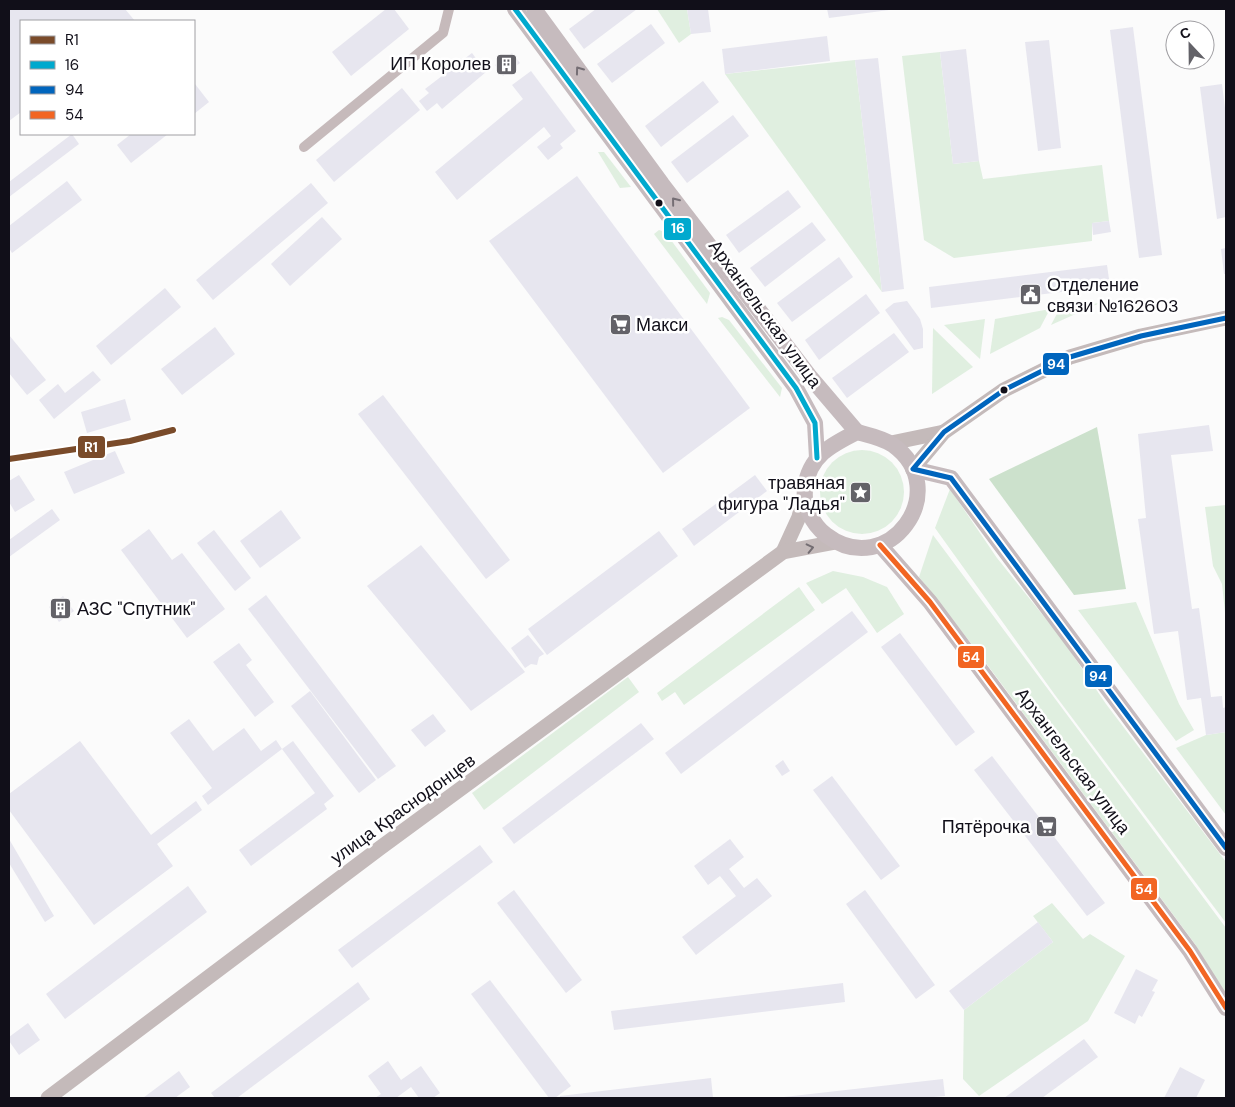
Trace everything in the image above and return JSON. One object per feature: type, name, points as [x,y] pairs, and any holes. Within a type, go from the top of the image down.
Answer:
[{"type":"main road","name":"Архангельская улица","points":[[515,9],[796,388],[815,423],[817,458]]},
{"type":"main road","name":"Архангельская улица","points":[[534,9],[662,184],[811,378],[857,432]]},
{"type":"main road","points":[[913,468],[944,432],[1004,390],[1070,357],[1141,336],[1226,318]]},
{"type":"main road","points":[[783,552],[798,517],[807,476],[817,458],[829,446],[857,432],[891,443],[904,454],[913,468],[918,492],[914,514],[900,534],[880,546],[858,548],[836,542],[819,530],[808,512],[805,491]]},
{"type":"main road","points":[[891,443],[944,432]]},
{"type":"main road","points":[[913,468],[951,478],[1226,848]]},
{"type":"main road","name":"улица Краснодонцев","points":[[48,1098],[380,848],[783,552],[836,542]]},
{"type":"main road","name":"Архангельская улица","points":[[880,546],[930,602],[1190,951],[1226,1008]]},
{"type":"street","points":[[304,147],[443,33],[449,9]]},
{"type":"green space","points":[[657,9],[687,9],[691,34],[679,43]]},
{"type":"green space","points":[[940,52],[953,164],[979,161],[983,179],[1102,165],[1109,221],[1092,223],[1092,241],[954,258],[924,240],[902,56]]},
{"type":"green space","points":[[855,60],[882,292],[725,74]]},
{"type":"green space","points":[[598,152],[604,152],[631,187],[620,188]]},
{"type":"green space","points":[[659,230],[665,232],[710,293],[707,304],[654,234]]},
{"type":"green space","points":[[1100,303],[1051,325],[1060,308]]},
{"type":"green space","points":[[1050,309],[1040,328],[990,354],[995,319]]},
{"type":"green space","points":[[722,317],[729,320],[782,388],[780,397],[718,318]]},
{"type":"green space","points":[[985,319],[980,359],[944,325]]},
{"type":"green space","points":[[933,328],[973,367],[932,394]]},
{"type":"green space","points":[[1097,427],[1126,589],[1074,595],[989,479]]},
{"type":"green space","points":[[862,450],[878,453],[897,469],[901,476],[904,492],[901,508],[885,527],[878,531],[862,534],[846,531],[827,515],[823,508],[820,492],[823,476],[839,457],[846,453]]},
{"type":"green space","points":[[950,489],[997,558],[1062,639],[1106,704],[1226,862],[1226,923],[1055,695],[935,528]]},
{"type":"green space","points":[[1226,505],[1226,622],[1222,584],[1213,566],[1205,507]]},
{"type":"green space","points":[[933,535],[1226,928],[1226,996],[1195,944],[977,651],[919,577]]},
{"type":"green space","points":[[833,571],[863,577],[887,587],[904,614],[877,633],[846,588],[822,604],[806,583]]},
{"type":"green space","points":[[799,587],[815,610],[684,705],[675,692],[662,701],[657,693]]},
{"type":"green space","points":[[1136,602],[1179,704],[1194,730],[1176,741],[1078,610]]},
{"type":"green space","points":[[628,677],[639,692],[484,810],[472,793]]},
{"type":"green space","points":[[1226,732],[1226,815],[1176,748],[1206,735]]},
{"type":"green space","points":[[1052,903],[1083,939],[1090,934],[1125,956],[1088,1021],[979,1096],[963,1079],[964,1010],[1053,942],[1033,916]]},
{"type":"building","points":[[9,9],[125,9],[134,20],[20,20],[20,113],[9,121]]},
{"type":"building","points":[[386,9],[394,9],[409,29],[351,76],[332,52]]},
{"type":"building","points":[[596,9],[637,9],[584,49],[569,29]]},
{"type":"building","points":[[687,9],[708,9],[711,32],[691,34]]},
{"type":"building","points":[[827,9],[889,9],[889,10],[829,18]]},
{"type":"building","points":[[651,24],[665,43],[612,83],[597,64]]},
{"type":"building","points":[[1133,27],[1162,255],[1139,258],[1110,30]]},
{"type":"building","points":[[827,36],[830,61],[725,74],[722,49]]},
{"type":"building","points":[[1049,40],[1061,148],[1038,151],[1025,42]]},
{"type":"building","points":[[966,49],[979,161],[953,164],[940,52]]},
{"type":"building","points":[[472,53],[486,72],[442,109],[437,103],[427,111],[419,101],[429,93],[425,89]]},
{"type":"building","name":"ИП Королев","points":[[512,53],[520,63],[503,76],[495,65]]},
{"type":"building","points":[[878,58],[904,289],[882,292],[855,60]]},
{"type":"building","points":[[531,71],[576,131],[560,144],[563,148],[548,160],[537,147],[551,136],[544,127],[457,200],[435,172],[523,99],[512,85]]},
{"type":"building","points":[[703,81],[719,102],[661,147],[645,126]]},
{"type":"building","points":[[195,84],[209,102],[195,113]]},
{"type":"building","points":[[1222,84],[1226,116],[1226,217],[1217,219],[1200,87]]},
{"type":"building","points":[[402,88],[420,110],[334,182],[316,160]]},
{"type":"building","points":[[733,115],[749,136],[687,183],[671,162]]},
{"type":"building","points":[[71,135],[79,144],[9,197],[9,182]]},
{"type":"building","points":[[130,135],[167,135],[131,163],[117,145]]},
{"type":"building","name":"Макси","points":[[577,176],[750,408],[663,473],[489,241]]},
{"type":"building","points":[[67,181],[82,200],[12,253],[9,248],[9,226]]},
{"type":"building","points":[[311,183],[328,203],[213,300],[196,280]]},
{"type":"building","points":[[788,190],[801,207],[739,253],[726,235]]},
{"type":"building","points":[[322,217],[342,239],[290,286],[271,264]]},
{"type":"building","points":[[1109,221],[1111,232],[1093,235],[1092,223]]},
{"type":"building","points":[[812,222],[826,240],[765,287],[750,268]]},
{"type":"building","points":[[1226,248],[1226,274],[1224,274],[1221,249]]},
{"type":"building","points":[[839,257],[853,277],[792,322],[777,303]]},
{"type":"building","points":[[1107,265],[1110,286],[931,308],[929,287]]},
{"type":"building","points":[[165,288],[181,307],[111,365],[96,346]]},
{"type":"building","points":[[866,294],[880,313],[819,360],[805,340]]},
{"type":"building","points":[[907,301],[920,319],[923,329],[923,348],[914,350],[885,310],[894,303]]},
{"type":"building","points":[[215,327],[235,354],[182,395],[161,369]]},
{"type":"building","points":[[894,333],[909,352],[847,398],[832,378]]},
{"type":"building","points":[[9,335],[46,380],[27,395],[9,373]]},
{"type":"building","points":[[93,371],[101,380],[54,419],[39,400],[58,384],[65,393]]},
{"type":"building","points":[[383,395],[510,560],[486,579],[358,414]]},
{"type":"building","points":[[125,399],[131,420],[87,433],[81,412]]},
{"type":"building","points":[[1209,425],[1213,451],[1171,455],[1192,609],[1199,608],[1211,697],[1222,696],[1223,708],[1226,707],[1226,732],[1206,735],[1201,698],[1187,700],[1178,631],[1154,634],[1138,519],[1146,518],[1138,434]]},
{"type":"building","points":[[115,451],[125,473],[74,494],[64,472]]},
{"type":"building","points":[[19,475],[35,500],[15,512],[9,502],[9,481]]},
{"type":"building","points":[[755,475],[767,491],[694,546],[682,529]]},
{"type":"building","points":[[52,509],[60,520],[9,557],[9,540]]},
{"type":"building","points":[[281,510],[301,538],[260,568],[240,541]]},
{"type":"building","points":[[149,529],[172,560],[182,553],[225,609],[187,638],[121,550]]},
{"type":"building","points":[[214,530],[251,578],[235,591],[197,543]]},
{"type":"building","points":[[659,531],[678,556],[547,655],[528,629]]},
{"type":"building","points":[[421,545],[525,672],[471,711],[367,586]]},
{"type":"building","points":[[266,595],[396,766],[378,779],[248,609]]},
{"type":"building","name":"АЗС \"Спутник\"","points":[[63,596],[74,611],[59,622],[49,607]]},
{"type":"building","points":[[852,611],[868,632],[681,774],[665,753]]},
{"type":"building","points":[[900,633],[975,732],[956,746],[881,647]]},
{"type":"building","points":[[528,635],[544,654],[539,657],[537,665],[531,664],[525,668],[511,648]]},
{"type":"building","points":[[239,643],[252,660],[246,665],[274,702],[255,717],[213,662]]},
{"type":"building","points":[[310,691],[376,780],[359,793],[291,706]]},
{"type":"building","points":[[433,714],[446,731],[425,747],[411,730]]},
{"type":"building","points":[[189,719],[213,751],[244,728],[261,751],[276,740],[282,749],[208,805],[202,796],[212,788],[170,733]]},
{"type":"building","points":[[641,723],[654,739],[514,844],[502,828]]},
{"type":"building","points":[[80,741],[151,835],[196,801],[202,810],[157,844],[173,866],[94,925],[9,810],[9,794]]},
{"type":"building","points":[[293,741],[334,796],[324,804],[327,809],[251,866],[239,850],[315,793],[282,749]]},
{"type":"building","points":[[992,756],[1105,903],[1087,916],[974,770]]},
{"type":"building","points":[[783,760],[790,771],[782,776],[775,766]]},
{"type":"building","points":[[832,776],[900,866],[881,880],[813,790]]},
{"type":"building","points":[[9,839],[54,916],[45,922],[9,863]]},
{"type":"building","points":[[730,839],[744,857],[729,869],[744,888],[757,878],[772,896],[696,955],[682,937],[736,896],[720,876],[708,885],[694,866]]},
{"type":"building","points":[[480,845],[493,862],[352,968],[338,950]]},
{"type":"building","points":[[188,886],[207,912],[65,1019],[46,994]]},
{"type":"building","points":[[514,890],[582,980],[566,993],[497,903]]},
{"type":"building","points":[[865,890],[935,985],[916,999],[846,904]]},
{"type":"building","points":[[1038,922],[1053,942],[964,1010],[949,991]]},
{"type":"building","points":[[1136,969],[1158,980],[1152,991],[1155,992],[1142,1017],[1139,1015],[1135,1024],[1114,1013]]},
{"type":"building","points":[[490,980],[571,1086],[555,1098],[549,1098],[471,994]]},
{"type":"building","points":[[358,982],[370,999],[237,1098],[215,1098],[211,1093]]},
{"type":"building","points":[[843,983],[845,1002],[614,1030],[611,1011]]},
{"type":"building","points":[[28,1023],[40,1040],[19,1055],[9,1041],[9,1037]]},
{"type":"building","points":[[1084,1039],[1098,1057],[1042,1098],[1004,1098]]},
{"type":"building","points":[[388,1061],[401,1080],[421,1066],[440,1093],[433,1098],[419,1098],[411,1087],[396,1098],[375,1098],[381,1094],[368,1076]]},
{"type":"building","points":[[1180,1067],[1205,1080],[1196,1098],[1164,1098]]},
{"type":"building","points":[[179,1071],[190,1087],[175,1098],[143,1098]]},
{"type":"building","points":[[711,1078],[713,1098],[560,1098],[560,1096]]},
{"type":"building","points":[[943,1079],[945,1096],[923,1098],[775,1098]]},
{"type":"transit line","name":"16","points":[[515,9],[796,388],[815,423],[817,458]]},
{"type":"transit line","name":"94","points":[[1226,318],[1141,336],[1070,357],[1004,390],[944,432],[913,469],[951,478],[1226,848]]},
{"type":"transit line","name":"R1","points":[[9,459],[130,441],[173,430]]},
{"type":"transit line","name":"54","points":[[880,545],[930,602],[1190,951],[1226,1008]]},
{"type":"place","name":"ИП Королев","points":[[507,64]]},
{"type":"place","name":"Отделение связи №162603","points":[[1031,295]]},
{"type":"place","name":"Макси","points":[[620,325]]},
{"type":"place","name":"травяная фигура \"Ладья\"","points":[[861,493]]},
{"type":"place","name":"АЗС \"Спутник\"","points":[[61,609]]},
{"type":"place","name":"Пятёрочка","points":[[1046,827]]}]
